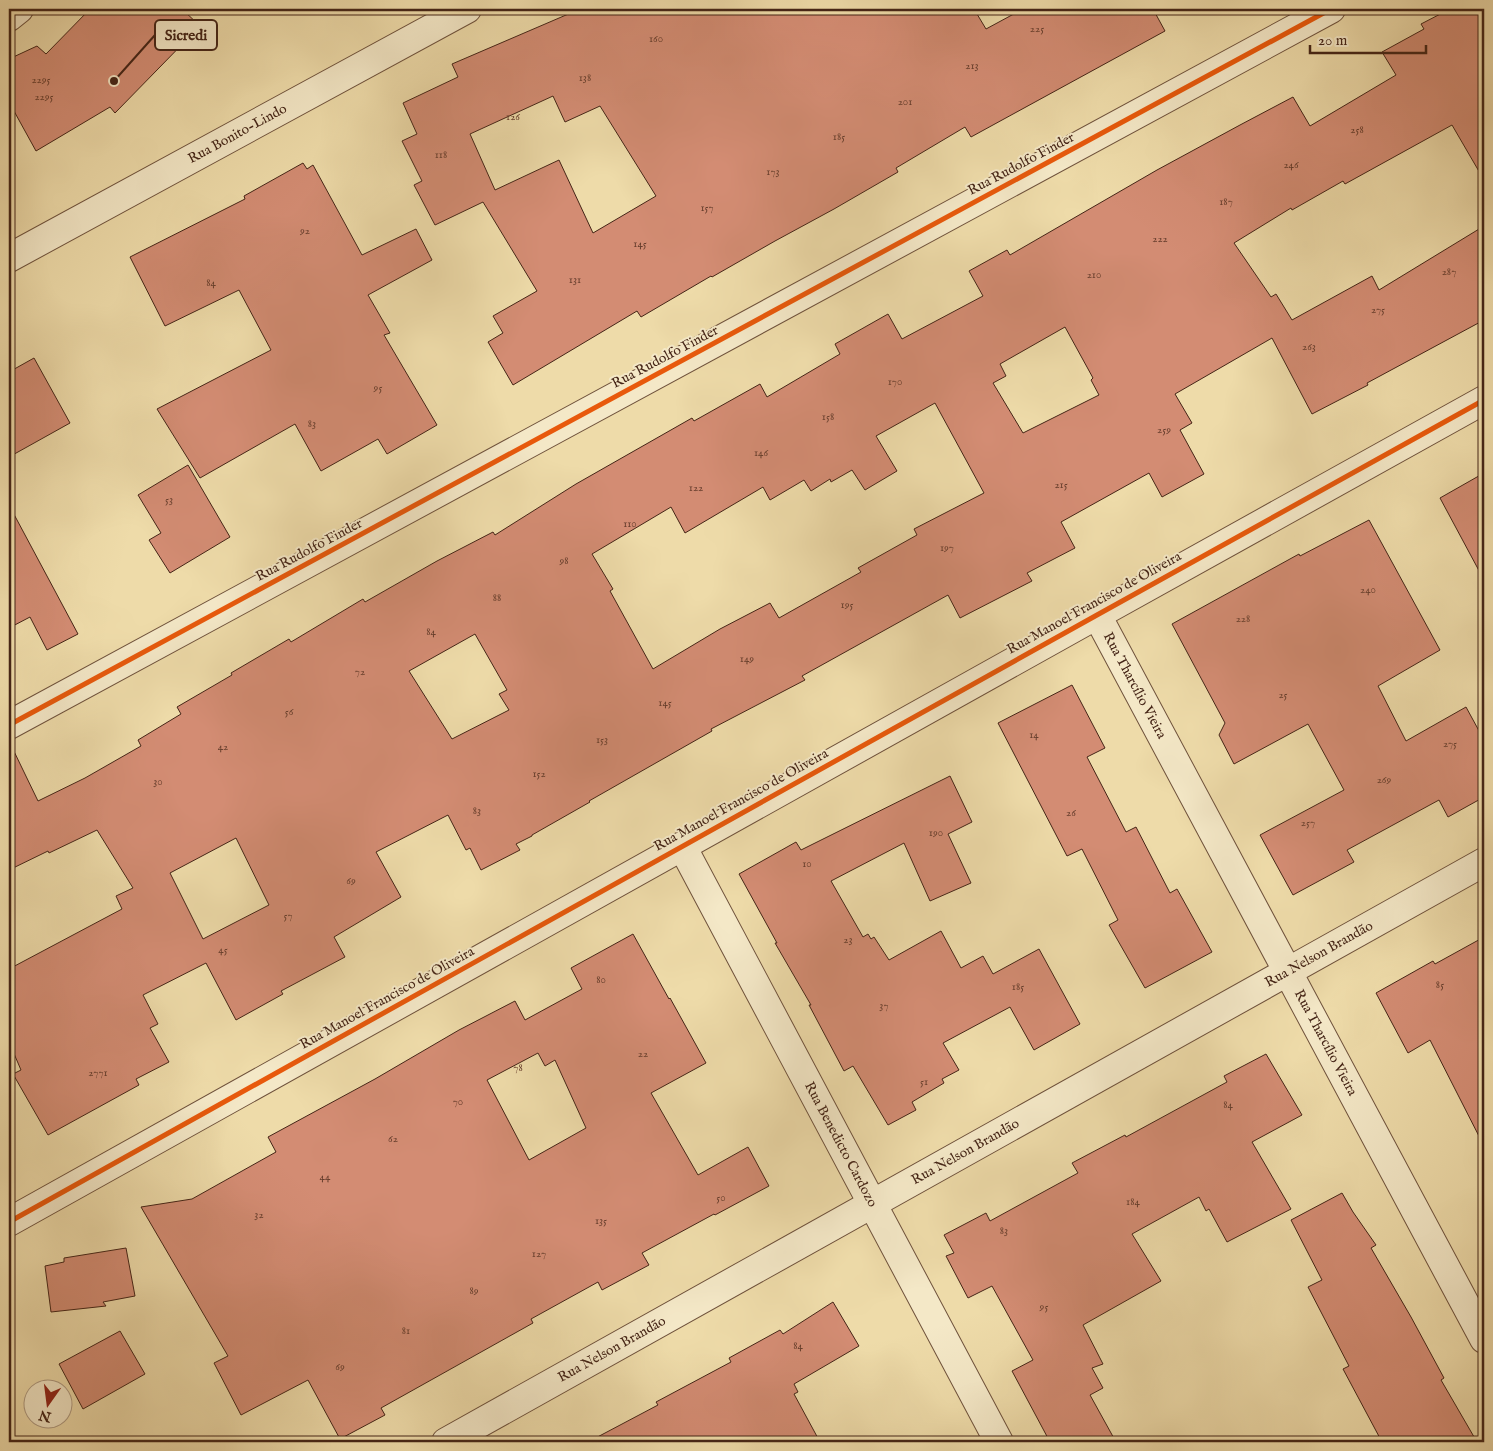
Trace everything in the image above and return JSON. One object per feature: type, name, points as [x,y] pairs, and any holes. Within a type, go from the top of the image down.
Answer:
[{"type":"street","points":[[9,17],[19,9]]},
{"type":"street","name":"Rua Bonito-Lindo","points":[[9,258],[467,9]]},
{"type":"street","name":"Rua Rudolfo Finder","points":[[9,725],[1331,9]]},
{"type":"street","name":"Rua Manoel Francisco de Oliveira","points":[[9,1222],[1484,400]]},
{"type":"street","name":"Rua Tharcílio Vieira","points":[[1096,615],[1484,1339]]},
{"type":"street","name":"Rua Benedicto Cardozo","points":[[682,846],[999,1442]]},
{"type":"street","name":"Rua Nelson Brandão","points":[[446,1442],[1484,862]]},
{"type":"building","points":[[90,9],[182,9],[200,26],[115,113],[110,107],[36,151],[9,102],[9,59],[37,46],[46,54]]},
{"type":"building","points":[[580,9],[974,9],[986,29],[1023,9],[1153,9],[1165,31],[971,137],[965,127],[896,168],[898,172],[834,209],[711,276],[641,317],[637,311],[513,385],[488,342],[503,333],[493,316],[537,291],[483,202],[435,225],[414,185],[422,181],[402,141],[417,134],[403,103],[458,77],[452,64]],"holes":[[[553,96],[565,122],[600,106],[656,196],[593,233],[559,160],[495,190],[470,134]]]},
{"type":"building","points":[[1450,9],[1484,9],[1484,180],[1452,125],[1345,184],[1343,181],[1292,210],[1291,208],[1234,243],[1271,297],[1276,294],[1292,320],[1372,276],[1379,290],[1484,226],[1484,320],[1312,414],[1272,338],[1175,394],[1192,423],[1180,430],[1204,474],[1162,497],[1149,473],[1061,522],[1075,548],[1027,573],[1032,581],[960,618],[948,595],[802,676],[805,680],[711,729],[712,731],[516,844],[520,850],[481,870],[470,848],[466,850],[448,815],[376,852],[401,897],[334,937],[345,957],[281,991],[283,994],[236,1020],[206,963],[143,995],[158,1024],[150,1028],[169,1062],[136,1079],[139,1085],[48,1135],[13,1074],[21,1070],[9,1042],[9,969],[122,909],[116,896],[133,888],[97,830],[9,870],[9,741],[38,801],[85,778],[141,746],[138,740],[181,714],[177,707],[232,675],[231,673],[289,639],[291,642],[363,599],[365,602],[493,532],[495,535],[576,484],[692,418],[694,421],[760,384],[767,397],[840,354],[835,344],[888,314],[902,339],[983,296],[969,271],[1007,250],[1010,255],[1157,170],[1240,125],[1293,97],[1310,126],[1396,75],[1382,52],[1424,29],[1421,24]],"holes":[[[1065,327],[1093,378],[1091,380],[1099,395],[1023,433],[993,383],[1006,376],[1000,364]],[[935,403],[984,493],[914,529],[917,535],[858,568],[861,572],[779,618],[770,603],[720,629],[653,669],[610,591],[613,589],[592,554],[671,507],[685,533],[763,487],[770,500],[804,480],[811,491],[830,479],[831,482],[852,470],[865,490],[897,471],[876,436]],[[475,634],[507,690],[499,694],[509,710],[452,739],[409,671]],[[236,838],[269,905],[203,939],[170,873]]]},
{"type":"building","points":[[303,163],[307,169],[313,165],[362,255],[416,229],[432,260],[368,295],[390,333],[384,335],[437,425],[387,454],[378,439],[321,471],[295,424],[200,478],[157,409],[271,350],[239,290],[165,326],[130,257],[245,199],[244,196]]},
{"type":"building","points":[[34,358],[70,423],[9,457],[9,372]]},
{"type":"building","points":[[188,465],[230,537],[170,573],[149,540],[161,533],[138,495]]},
{"type":"building","points":[[1484,473],[1484,580],[1440,498]]},
{"type":"building","points":[[9,505],[78,634],[47,650],[30,617],[9,628]]},
{"type":"building","points":[[1369,520],[1440,650],[1378,686],[1406,741],[1466,707],[1484,740],[1484,797],[1448,817],[1439,800],[1347,850],[1354,862],[1293,895],[1260,835],[1344,790],[1308,724],[1234,764],[1219,735],[1225,723],[1172,624],[1299,554],[1300,556]]},
{"type":"building","points":[[1072,685],[1105,748],[1087,757],[1126,832],[1136,827],[1170,893],[1177,889],[1212,952],[1145,988],[1109,925],[1118,920],[1082,849],[1067,856],[998,723]]},
{"type":"building","points":[[950,776],[972,822],[948,834],[971,883],[930,901],[904,843],[831,881],[863,937],[868,934],[871,939],[874,937],[889,960],[941,931],[961,968],[983,956],[993,974],[1039,949],[1080,1024],[1034,1050],[1010,1007],[943,1043],[959,1070],[942,1079],[944,1083],[912,1102],[916,1110],[888,1125],[853,1066],[844,1071],[809,1005],[811,1005],[775,943],[777,943],[739,874],[796,842],[801,850]]},
{"type":"building","points":[[633,934],[706,1063],[651,1093],[698,1175],[748,1147],[769,1186],[642,1253],[649,1265],[602,1290],[598,1282],[531,1319],[533,1323],[381,1408],[385,1415],[340,1439],[308,1380],[241,1415],[214,1363],[228,1356],[141,1207],[192,1199],[276,1152],[268,1137],[375,1079],[459,1030],[515,1001],[525,1020],[582,989],[571,968]],"holes":[[[538,1053],[545,1066],[555,1060],[586,1128],[529,1160],[487,1080]]]},
{"type":"building","points":[[1484,937],[1484,1146],[1430,1040],[1408,1053],[1376,993],[1433,961],[1435,964]]},
{"type":"building","points":[[1266,1054],[1302,1115],[1252,1142],[1291,1209],[1227,1242],[1209,1209],[1206,1211],[1199,1197],[1132,1234],[1161,1281],[1083,1325],[1103,1364],[1092,1368],[1103,1388],[1090,1395],[1116,1442],[1050,1442],[1012,1371],[1033,1360],[992,1286],[968,1298],[946,1256],[954,1253],[944,1235],[986,1213],[990,1221],[1078,1173],[1072,1163],[1125,1135],[1126,1137],[1227,1082],[1224,1076]]},
{"type":"building","points":[[1342,1193],[1376,1245],[1371,1248],[1411,1317],[1444,1378],[1441,1380],[1477,1442],[1382,1442],[1343,1369],[1349,1366],[1308,1287],[1322,1280],[1291,1220]]},
{"type":"building","points":[[126,1248],[135,1296],[103,1302],[106,1306],[51,1312],[45,1266],[64,1262],[64,1258]]},
{"type":"building","points":[[833,1302],[859,1346],[794,1384],[798,1392],[794,1394],[820,1442],[588,1442],[658,1405],[656,1402],[731,1362],[729,1358],[780,1330],[783,1334]]},
{"type":"building","points":[[120,1331],[145,1374],[83,1409],[72,1388],[72,1378],[66,1378],[59,1364]]},
{"type":"cycle path","points":[[9,725],[1331,9]]},
{"type":"cycle path","points":[[9,1222],[1484,400]]},
{"type":"place","name":"Sicredi","points":[[114,81]]}]
